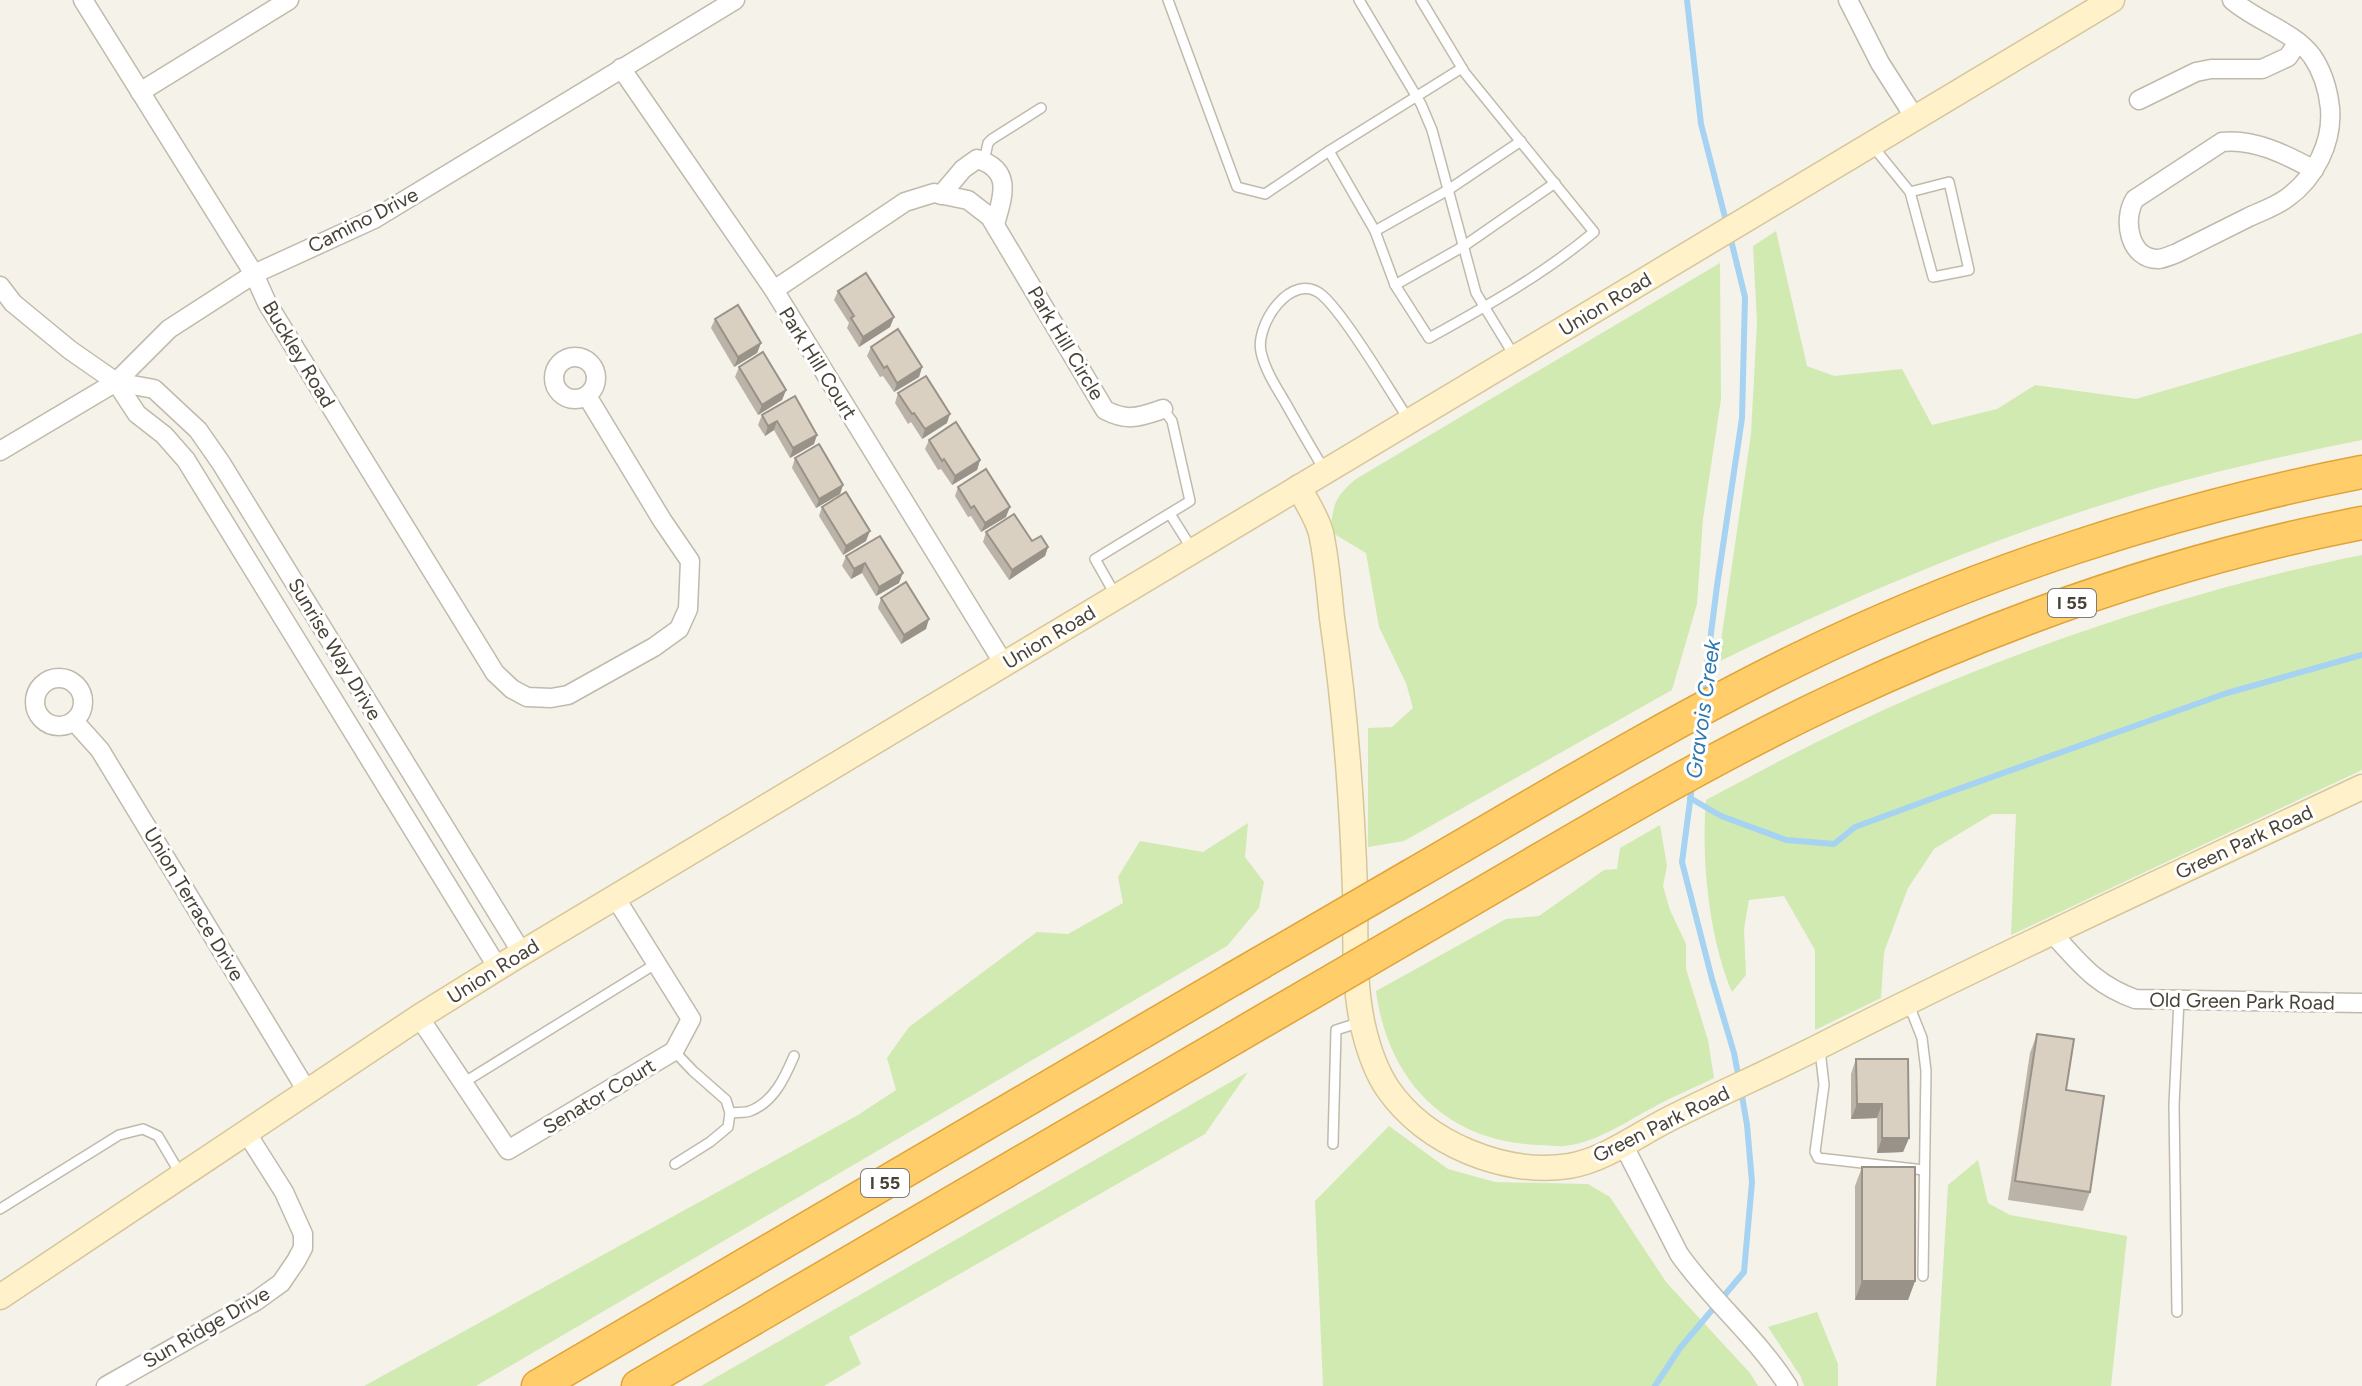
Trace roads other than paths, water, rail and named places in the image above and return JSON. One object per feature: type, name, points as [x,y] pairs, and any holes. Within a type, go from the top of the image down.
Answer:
[{"type":"highway","name":"I 55","points":[[538,1386],[1231,980],[1737,690],[1928,603],[2024,566],[2224,504],[2362,472]]},
{"type":"highway","name":"I 55","points":[[638,1386],[1592,830],[1796,719],[1932,656],[2029,617],[2228,554],[2362,523]]},
{"type":"main road","name":"Union Road","points":[[0,1297],[419,1017],[522,953],[2112,0]]},
{"type":"main road","name":"Green Park Road","points":[[1299,487],[1320,530],[1341,678],[1349,766],[1358,991],[1368,1047],[1377,1071],[1401,1106],[1417,1121],[1465,1150],[1496,1161],[1549,1167],[1588,1161],[1908,1002],[2362,787]]},
{"type":"street","name":"Buckley Road","points":[[83,0],[254,274],[267,303],[495,673],[512,689],[527,697],[568,695],[654,647],[679,629],[688,609],[690,561],[587,396]]},
{"type":"street","points":[[140,92],[289,0]]},
{"type":"street","name":"Camino Drive","points":[[0,451],[116,382],[169,329],[254,274],[374,219],[735,0]]},
{"type":"street","points":[[1848,0],[1880,63],[1915,118]]},
{"type":"street","points":[[2232,0],[2246,12],[2298,42],[2311,55],[2322,72],[2328,93],[2329,134],[2314,170],[2287,198],[2160,259],[2148,257],[2133,244],[2129,213],[2135,199],[2222,142],[2247,142],[2314,170]]},
{"type":"street","points":[[2139,100],[2196,72],[2262,69],[2288,57],[2298,42]]},
{"type":"street","name":"Park Hill Court","points":[[621,68],[774,290],[1004,664]]},
{"type":"street","points":[[774,290],[905,202],[934,193],[941,195],[963,169],[977,159],[991,163],[1002,178],[1003,191],[995,224]]},
{"type":"street","name":"Park Hill Circle","points":[[941,195],[968,200],[990,217],[1105,410],[1120,418],[1139,417],[1163,409]]},
{"type":"street","name":"Sunrise Way Drive","points":[[0,286],[13,303],[70,350],[116,382],[137,414],[164,435],[186,460],[498,968]]},
{"type":"street","name":"Sunrise Way Drive","points":[[116,382],[154,389],[198,430],[522,953]]},
{"type":"street","name":"Union Terrace Drive","points":[[74,721],[100,750],[307,1091]]},
{"type":"street","name":"Senator Court","points":[[419,1017],[508,1150],[674,1051],[691,1019],[615,897]]},
{"type":"street","name":"Old Green Park Road","points":[[2052,933],[2091,976],[2114,991],[2135,999],[2362,1003]]},
{"type":"street","name":"Sun Ridge Drive","points":[[106,1386],[256,1301],[281,1283],[296,1261],[303,1248],[303,1234],[284,1192],[246,1132]]},
{"type":"street","points":[[1623,1144],[1679,1254],[1755,1342],[1788,1386]]},
{"type":"lane","points":[[1168,0],[1237,187],[1265,194],[1462,68]]},
{"type":"lane","points":[[1359,0],[1432,130],[1476,293],[1515,357]]},
{"type":"lane","points":[[1329,151],[1375,231],[1395,285],[1429,338],[1565,256],[1594,232],[1462,68],[1421,0]]},
{"type":"lane","points":[[984,161],[992,139],[1041,108]]},
{"type":"lane","points":[[1375,231],[1448,190],[1521,141]]},
{"type":"lane","points":[[1871,144],[1910,192],[1933,277],[1969,270],[1949,182],[1910,192]]},
{"type":"lane","points":[[1395,285],[1464,246],[1555,183]]},
{"type":"lane","points":[[1325,471],[1261,355],[1264,324],[1281,300],[1292,292],[1311,288],[1323,295],[1352,331],[1409,420]]},
{"type":"lane","points":[[1116,596],[1095,559],[1190,501],[1172,421],[1163,409]]},
{"type":"lane","points":[[1170,514],[1192,550]]},
{"type":"lane","points":[[463,1083],[657,963]]},
{"type":"lane","points":[[2177,1312],[2174,1105],[2179,1000]]},
{"type":"lane","points":[[1908,1002],[1922,1038],[1926,1071],[1923,1276]]},
{"type":"lane","points":[[1333,1144],[1336,1030],[1362,1021]]},
{"type":"lane","points":[[1819,1047],[1824,1085],[1815,1152],[1818,1158],[1924,1170]]},
{"type":"lane","points":[[674,1051],[726,1100],[730,1113],[728,1127],[675,1164]]},
{"type":"lane","points":[[730,1113],[750,1111],[768,1098],[782,1084],[794,1056]]},
{"type":"lane","points":[[0,1209],[119,1135],[143,1129],[158,1136],[181,1175]]},
{"type":"waterway","name":"Gravois Creek","points":[[1687,0],[1701,124],[1727,225]]},
{"type":"waterway","name":"Gravois Creek","points":[[1703,696],[1742,418],[1745,297],[1730,236]]},
{"type":"waterway","points":[[1690,798],[1721,816],[1786,840],[1834,844],[1855,827],[1950,792],[2227,693],[2362,655]]},
{"type":"waterway","name":"Gravois Creek","points":[[1695,759],[1700,723]]},
{"type":"waterway","name":"Gravois Creek","points":[[1692,786],[1682,862],[1739,1079]]},
{"type":"waterway","name":"Gravois Creek","points":[[1655,1386],[1680,1348],[1744,1272],[1752,1182],[1741,1090]]}]
